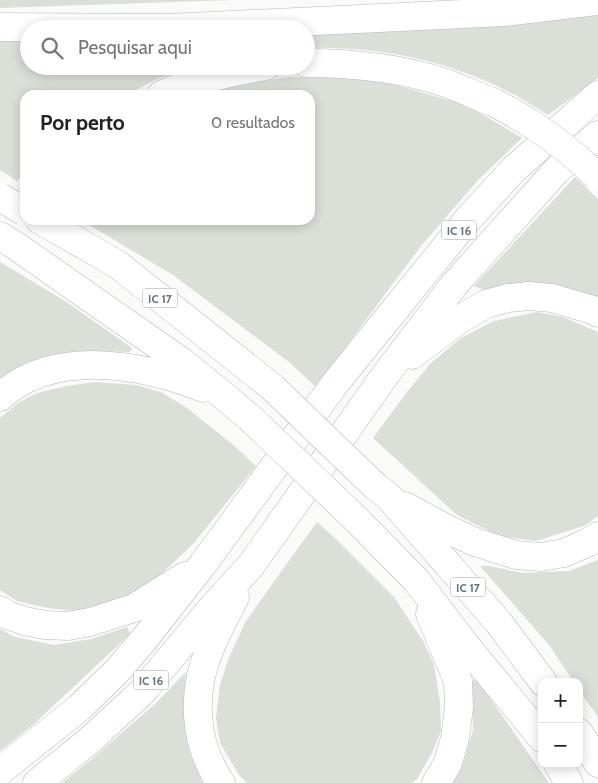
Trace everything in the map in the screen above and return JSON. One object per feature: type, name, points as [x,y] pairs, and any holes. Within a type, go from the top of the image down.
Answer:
[{"type":"highway","points":[[315,21],[505,12],[598,1]]},
{"type":"highway","points":[[0,27],[20,27]]},
{"type":"highway","points":[[315,63],[340,63],[378,67],[446,83],[495,103],[532,124],[560,144],[598,177]]},
{"type":"highway","points":[[174,90],[198,81],[223,75]]},
{"type":"highway","name":"IC 16","points":[[0,771],[79,708],[118,670],[203,564],[337,381],[469,218],[514,169],[598,95]]},
{"type":"highway","name":"IC 16","points":[[37,783],[90,740],[140,693],[252,564],[386,374],[454,285],[557,170],[598,135]]},
{"type":"highway","points":[[0,197],[20,209]]},
{"type":"highway","points":[[0,223],[20,199]]},
{"type":"highway","name":"IC 17","points":[[49,225],[117,264],[272,387],[382,491],[500,623],[540,678]]},
{"type":"highway","name":"IC 17","points":[[8,241],[182,362],[250,418],[355,518],[416,580],[467,647],[538,733]]},
{"type":"highway","points":[[386,374],[460,319],[486,304],[508,298],[529,296],[552,298],[598,313]]},
{"type":"highway","points":[[0,397],[23,381],[45,372],[76,366],[94,365],[120,366],[144,370],[182,380],[223,395]]},
{"type":"highway","points":[[382,491],[447,529],[475,542],[516,555],[541,557],[564,553],[598,536]]},
{"type":"highway","points":[[0,610],[25,621],[45,626],[68,626],[90,622],[134,608],[203,564]]},
{"type":"highway","points":[[221,783],[213,772],[202,741],[198,715],[198,697],[210,647],[252,564]]},
{"type":"highway","points":[[416,580],[458,681],[460,706],[455,738],[448,763],[436,783]]},
{"type":"highway","points":[[583,739],[598,763]]},
{"type":"highway","points":[[560,768],[569,783]]},
{"type":"shaded area","points":[[0,0],[232,0],[0,8]]},
{"type":"shaded area","points":[[598,15],[598,78],[548,115],[516,96],[481,79],[433,63],[383,52],[315,48],[315,34],[522,22]]},
{"type":"shaded area","points":[[0,41],[20,41],[20,75],[169,75],[136,90],[20,90],[20,178],[17,181],[0,170]]},
{"type":"shaded area","points":[[290,77],[374,79],[456,102],[475,110],[522,138],[478,180],[421,246],[316,387],[289,362],[173,275],[89,225],[315,225],[315,90],[214,90]]},
{"type":"shaded area","points":[[575,177],[598,199],[598,298],[556,286],[535,283],[484,290],[474,286]]},
{"type":"shaded area","points":[[0,262],[65,301],[132,348],[130,352],[101,351],[73,354],[0,384]]},
{"type":"shaded area","points":[[537,312],[563,317],[598,332],[598,516],[584,526],[536,541],[499,536],[457,515],[373,438],[431,363],[461,338],[494,321]]},
{"type":"shaded area","points":[[94,382],[136,385],[161,392],[187,408],[256,466],[194,543],[151,584],[116,602],[75,611],[47,608],[17,601],[0,590],[0,418],[18,403],[37,393]]},
{"type":"shaded area","points":[[317,522],[394,597],[423,641],[434,664],[440,702],[441,731],[433,751],[417,779],[412,783],[247,783],[239,775],[220,743],[216,718],[220,685],[228,660],[245,623]]},
{"type":"shaded area","points":[[598,560],[598,717],[583,696],[583,678],[571,678],[549,645],[480,566],[523,573],[569,571]]},
{"type":"shaded area","points":[[127,627],[130,634],[35,723],[0,751],[0,629],[15,637],[54,645],[91,639]]},
{"type":"shaded area","points":[[186,672],[185,733],[190,753],[203,783],[62,783],[155,704]]},
{"type":"shaded area","points":[[476,678],[549,783],[453,783],[463,764],[473,730],[472,682]]}]
